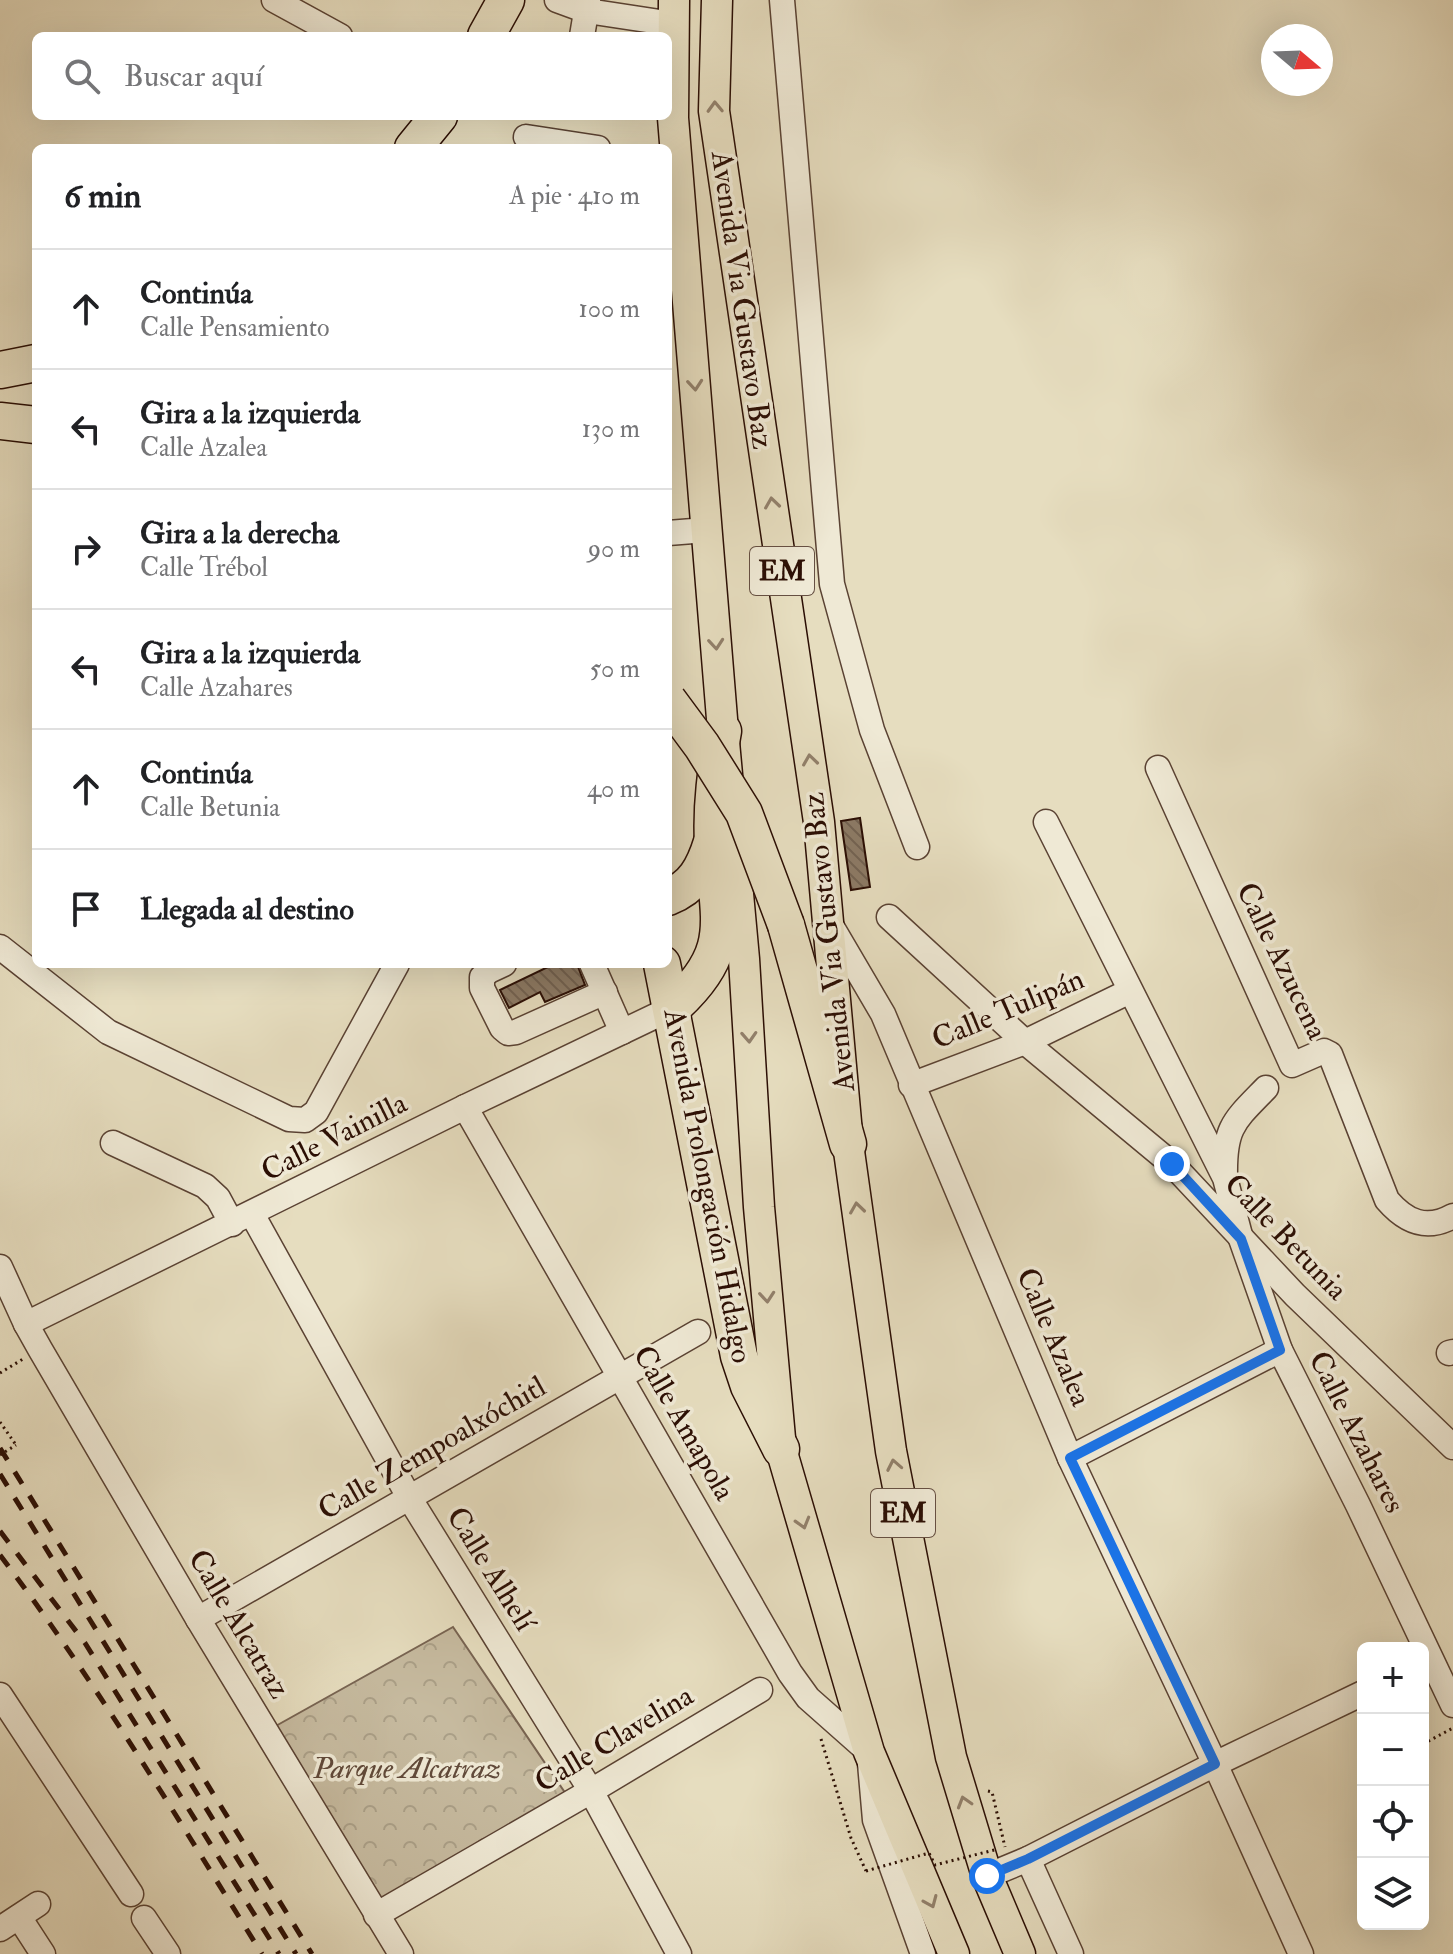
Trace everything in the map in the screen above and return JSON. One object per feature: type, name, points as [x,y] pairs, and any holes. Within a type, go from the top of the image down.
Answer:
[{"type":"highway","points":[[488,32],[506,0]]},
{"type":"highway","points":[[416,144],[436,120]]},
{"type":"highway","points":[[0,370],[32,364]]},
{"type":"highway","points":[[0,383],[32,387]]},
{"type":"highway","points":[[0,421],[32,425]]},
{"type":"highway","points":[[672,705],[744,813],[786,925],[848,1144]]},
{"type":"highway","points":[[672,1008],[706,973],[719,938],[713,841],[714,783],[723,731]]},
{"type":"highway","points":[[672,895],[700,873],[713,841]]},
{"type":"highway","name":"Avenida Prolongación Hidalgo","points":[[663,968],[739,1356],[749,1386],[781,1449]]},
{"type":"main road","name":"Avenida Via Gustavo Baz","points":[[717,0],[714,111],[819,822],[848,1144],[894,1466],[951,1757],[1007,1863]]},
{"type":"main road","name":"Avenida Via Gustavo Baz","points":[[674,12],[672,152],[744,959],[759,1207],[781,1449],[869,1752]]},
{"type":"main road","name":"EM","points":[[869,1752],[954,1954]]},
{"type":"main road","name":"EM","points":[[1007,1863],[1020,1954]]},
{"type":"street","points":[[274,0],[333,32]]},
{"type":"street","points":[[557,0],[674,12]]},
{"type":"street","points":[[782,0],[832,584],[872,730],[917,847]]},
{"type":"street","points":[[583,32],[588,5]]},
{"type":"street","points":[[526,137],[572,144]]},
{"type":"street","points":[[672,533],[706,530]]},
{"type":"street","name":"Calle Azucena","points":[[1158,768],[1292,1065],[1318,1052],[1330,1054],[1387,1200],[1410,1221],[1428,1224],[1453,1216]]},
{"type":"street","name":"Calle Azahares","points":[[1046,822],[1225,1178],[1241,1239],[1280,1350],[1436,1659],[1453,1705]]},
{"type":"street","name":"Calle Betunia","points":[[889,917],[1025,1042],[1172,1164],[1295,1295],[1453,1447]]},
{"type":"street","name":"Calle Azalea","points":[[828,920],[883,1014],[1070,1458],[1301,1954]]},
{"type":"street","points":[[0,947],[108,1032],[289,1119],[305,1120],[316,1112],[395,968]]},
{"type":"street","points":[[495,968],[482,977],[482,988],[502,1028],[508,1033],[605,992]]},
{"type":"street","points":[[594,968],[622,1032]]},
{"type":"street","name":"Calle Tulipán","points":[[911,1085],[1025,1042],[1130,991]]},
{"type":"street","name":"Calle Vainilla","points":[[26,1324],[672,1008]]},
{"type":"street","name":"Calle Azahares","points":[[1225,1178],[1227,1137],[1241,1114],[1266,1088]]},
{"type":"street","name":"Calle Amapola","points":[[465,1107],[790,1673],[808,1698],[869,1752]]},
{"type":"street","name":"Calle Alhelí","points":[[113,1143],[205,1186],[242,1219],[410,1499],[591,1791],[679,1954]]},
{"type":"street","name":"Calle Alcatraz","points":[[0,1267],[40,1349],[198,1619],[401,1954]]},
{"type":"street","name":"Calle Zempoalxóchitl","points":[[198,1619],[698,1332]]},
{"type":"street","points":[[1070,1458],[1280,1350]]},
{"type":"street","name":"Calle Clavelina","points":[[376,1915],[760,1690]]},
{"type":"street","points":[[0,1695],[131,1894]]},
{"type":"street","points":[[1071,1954],[1007,1863],[1357,1696]]},
{"type":"street","points":[[869,1752],[875,1820],[923,1954]]},
{"type":"street","points":[[19,1917],[43,1954]]},
{"type":"street","points":[[144,1918],[168,1954]]},
{"type":"path","points":[[0,1373],[40,1349]]},
{"type":"path","points":[[0,1422],[16,1445],[0,1455]]},
{"type":"path","points":[[1429,1741],[1453,1728]]},
{"type":"path","points":[[820,1735],[851,1838],[866,1871],[929,1853],[935,1865],[1007,1863],[992,1792],[982,1790]]},
{"type":"green space","name":"Parque Alcatraz","points":[[453,1627],[572,1803],[481,1840],[376,1915],[265,1732]]},
{"type":"building","points":[[860,818],[870,887],[851,890],[841,821]]},
{"type":"building","points":[[546,968],[579,968],[585,985],[545,1002],[540,992],[509,1008],[500,990]]},
{"type":"railway","points":[[0,1448],[312,1954]]},
{"type":"railway","points":[[0,1474],[296,1954]]},
{"type":"railway","points":[[0,1531],[85,1643],[279,1954]]},
{"type":"railway","points":[[0,1555],[103,1701],[262,1954]]},
{"type":"route","points":[[987,1876],[1014,1866],[1215,1764],[1070,1458],[1280,1350],[1241,1239],[1172,1164]]}]
